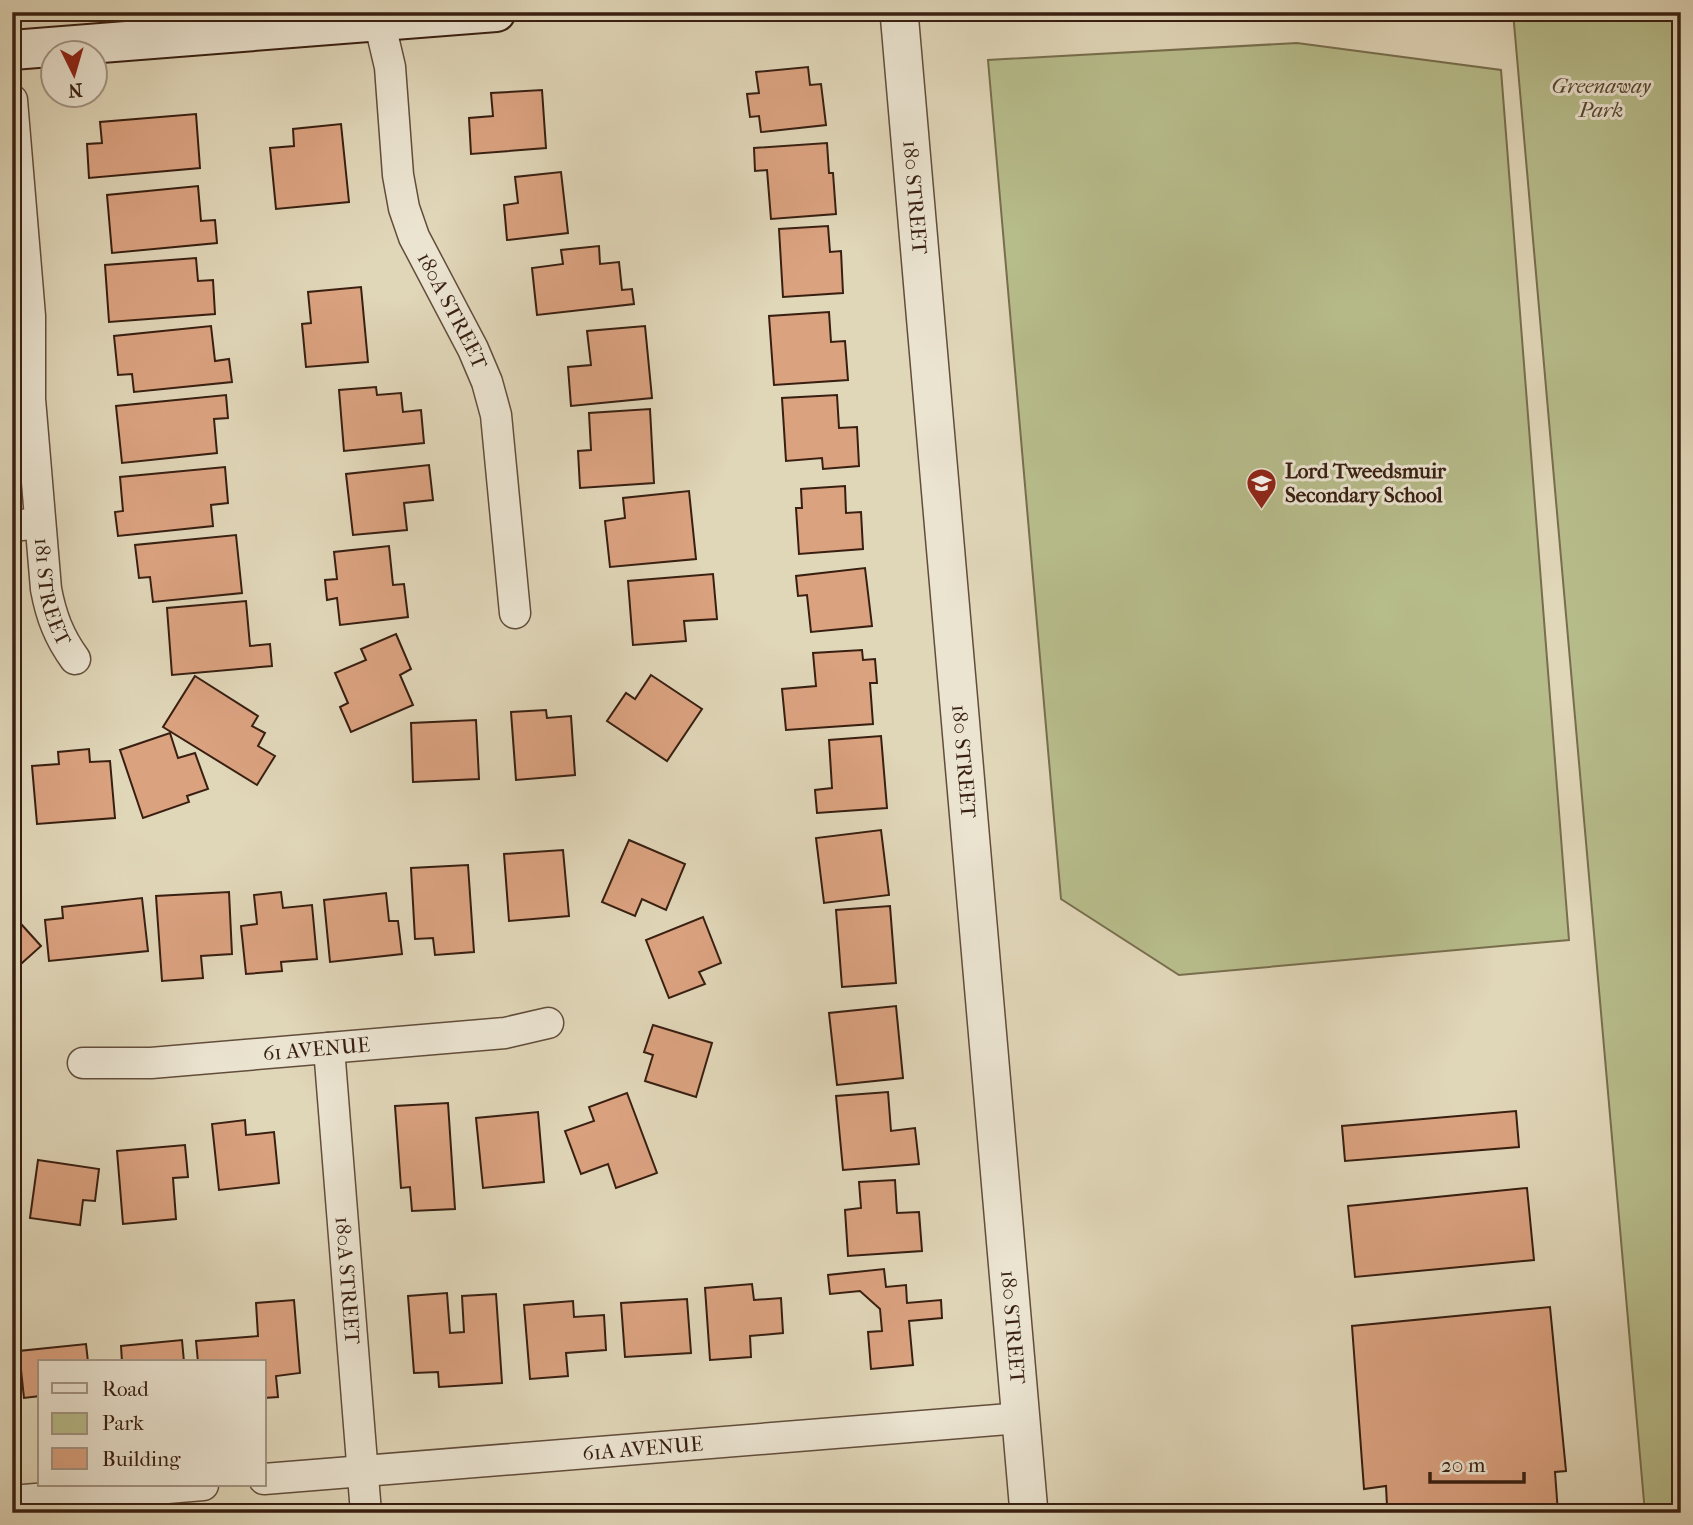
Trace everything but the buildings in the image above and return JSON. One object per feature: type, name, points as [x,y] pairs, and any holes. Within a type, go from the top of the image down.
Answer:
[{"type":"main road","points":[[12,50],[378,17],[496,12]]},
{"type":"street","name":"180 STREET","points":[[898,12],[1029,1513]]},
{"type":"street","name":"180A STREET","points":[[378,17],[390,67],[398,175],[404,208],[414,237],[473,349],[487,382],[496,415],[514,613]]},
{"type":"street","name":"181 STREET","points":[[12,100],[30,316],[26,525],[46,589],[51,615],[61,640],[75,659]]},
{"type":"street","name":"61 AVENUE","points":[[83,1063],[151,1063],[505,1033],[548,1023]]},
{"type":"street","name":"180A STREET","points":[[329,1048],[366,1513]]},
{"type":"street","name":"61A AVENUE","points":[[266,1479],[1021,1418]]},
{"type":"street","points":[[12,1501],[191,1486]]},
{"type":"green space","name":"Greenaway Park","points":[[1513,12],[1681,12],[1681,1513],[1645,1513]]},
{"type":"green space","points":[[1297,43],[1501,70],[1569,940],[1179,975],[1061,899],[988,60]]},
{"type":"place","name":"Lord Tweedsmuir Secondary School","points":[[1262,510]]}]
